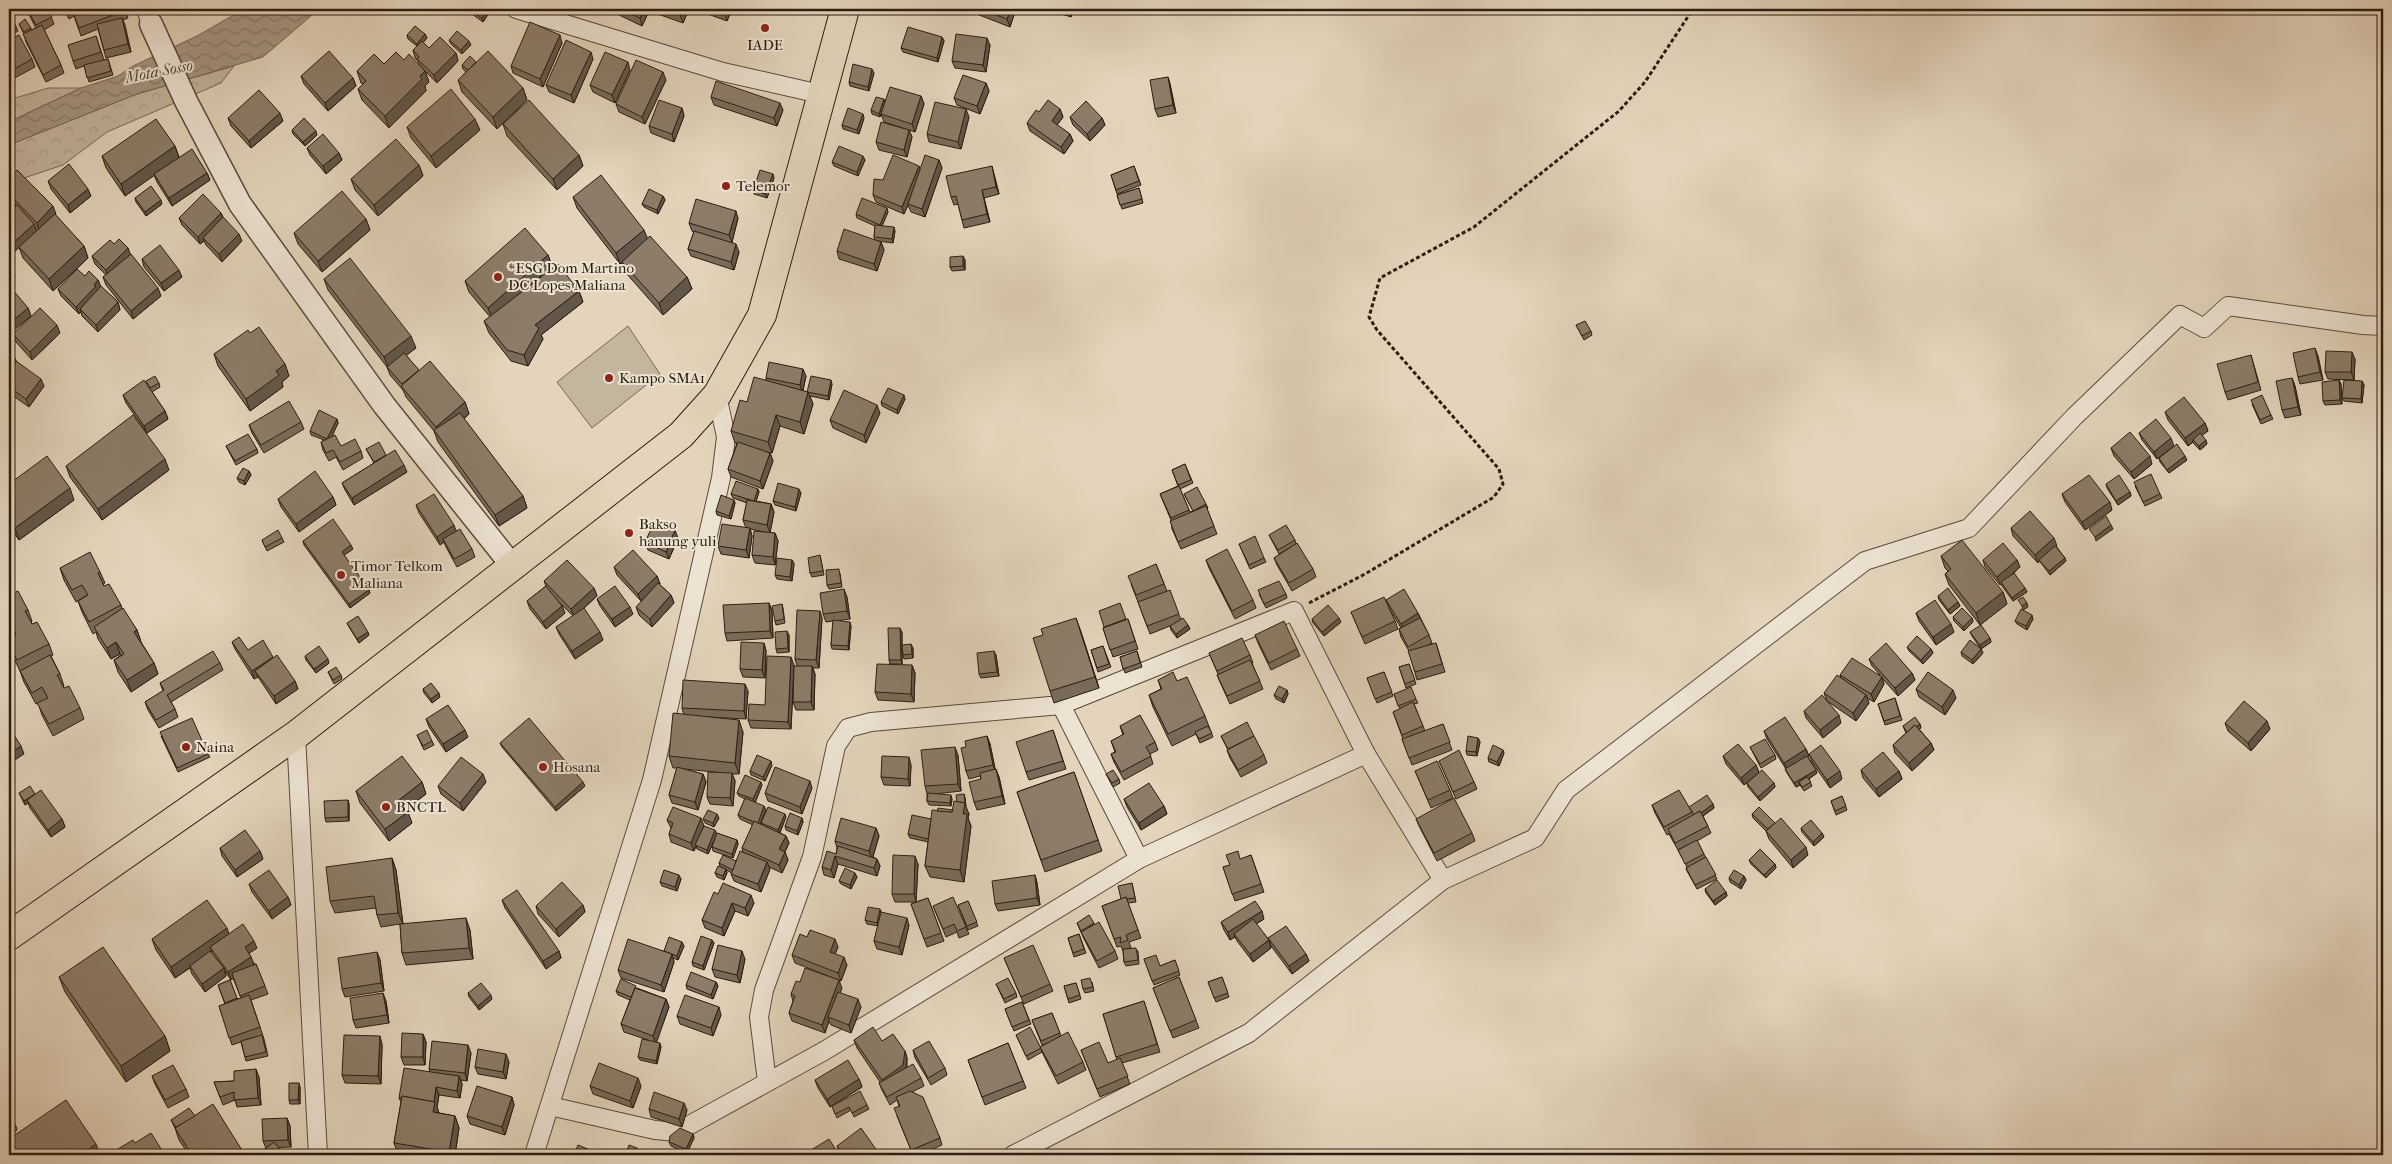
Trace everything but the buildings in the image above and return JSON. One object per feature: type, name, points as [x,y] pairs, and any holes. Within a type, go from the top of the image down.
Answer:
[{"type":"main road","points":[[9,936],[296,735],[514,568],[682,435],[717,394],[762,315],[844,9]]},
{"type":"street","points":[[516,9],[723,72],[820,94]]},
{"type":"street","points":[[148,17],[186,101],[240,204],[384,405],[514,568]]},
{"type":"street","points":[[1013,1155],[1249,1033],[1443,880],[1535,838],[1566,790],[1865,561],[1969,528],[2074,417],[2180,315],[2204,328],[2228,306],[2363,325],[2383,326]]},
{"type":"street","points":[[534,1155],[652,780],[721,478],[726,437],[717,394]]},
{"type":"street","points":[[766,1082],[759,1017],[764,990],[812,856],[836,746],[848,728],[871,722],[1061,705],[1294,611],[1366,754],[1443,880]]},
{"type":"street","points":[[1061,705],[1139,859]]},
{"type":"street","points":[[296,735],[318,1155]]},
{"type":"street","points":[[550,1106],[655,1130],[677,1132],[824,1051],[1139,859],[1366,754]]},
{"type":"path","points":[[1294,611],[1365,574],[1494,497],[1503,484],[1498,469],[1377,330],[1369,317],[1380,278],[1474,227],[1619,111],[1645,82],[1693,9]]},
{"type":"green space","points":[[234,66],[221,83],[107,132],[63,165],[9,183],[9,145],[137,94]]},
{"type":"green space","points":[[48,88],[81,88],[9,122],[9,100]]},
{"type":"green space","name":"Kampo SMA1","points":[[628,326],[660,374],[592,428],[557,382]]},
{"type":"water","name":"Mota Sosso","points":[[244,9],[319,9],[263,57],[137,94],[9,145],[9,122],[81,88],[118,76],[133,66],[197,36]]},
{"type":"place","name":"IADE","points":[[765,28]]},
{"type":"place","name":"Telemor","points":[[726,186]]},
{"type":"place","name":"*ESG Dom Martino DC Lopes Maliana","points":[[498,277]]},
{"type":"place","name":"Kampo SMA1","points":[[609,378]]},
{"type":"place","name":"Bakso hanung yuli","points":[[629,533]]},
{"type":"place","name":"Timor Telkom Maliana","points":[[341,575]]},
{"type":"place","name":"Naina","points":[[186,747]]},
{"type":"place","name":"Hosana","points":[[543,767]]},
{"type":"place","name":"BNCTL","points":[[386,807]]}]
